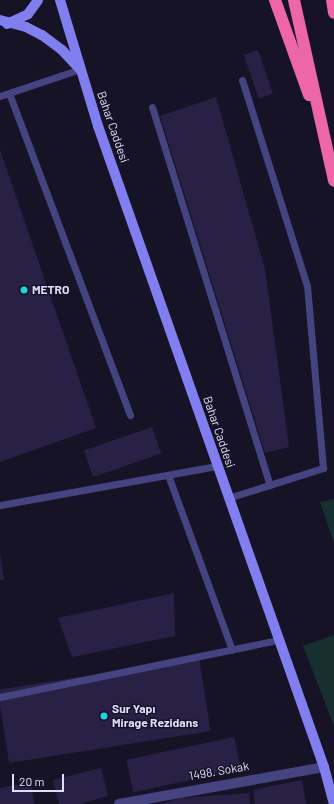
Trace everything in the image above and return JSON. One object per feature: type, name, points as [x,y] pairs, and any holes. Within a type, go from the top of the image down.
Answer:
[{"type":"highway","points":[[275,0],[320,125]]},
{"type":"highway","points":[[294,0],[320,125],[334,181]]},
{"type":"highway","points":[[332,0],[334,13]]},
{"type":"main road","points":[[3,23],[28,14],[38,0]]},
{"type":"main road","name":"Bahar Caddesi","points":[[60,0],[80,69],[228,498],[324,767],[334,804]]},
{"type":"main road","points":[[3,23],[42,35],[62,50],[80,69]]},
{"type":"street","name":"1498. Sokak","points":[[119,804],[324,767]]},
{"type":"lane","points":[[0,96],[80,69]]},
{"type":"lane","points":[[228,498],[323,468],[306,286],[242,80]]},
{"type":"lane","points":[[9,93],[130,415]]},
{"type":"lane","points":[[152,107],[270,485]]},
{"type":"lane","points":[[0,505],[217,466]]},
{"type":"lane","points":[[168,475],[232,650]]},
{"type":"lane","points":[[0,697],[278,640]]},
{"type":"green space","points":[[334,499],[334,543],[320,502]]},
{"type":"green space","points":[[334,635],[334,726],[303,646]]},
{"type":"building","points":[[258,50],[273,93],[259,98],[244,55]]},
{"type":"building","points":[[216,97],[265,269],[289,447],[265,453],[160,116]]},
{"type":"building","name":"METRO","points":[[0,150],[96,428],[0,462]]},
{"type":"building","points":[[152,427],[161,453],[93,477],[84,450]]},
{"type":"building","points":[[0,553],[4,580],[0,580]]},
{"type":"building","points":[[174,593],[175,636],[72,657],[58,618]]},
{"type":"building","name":"Sur Yapı Mirage Rezidans","points":[[199,658],[211,731],[9,763],[0,706],[0,690]]},
{"type":"building","points":[[234,737],[241,769],[133,792],[126,760]]},
{"type":"building","points":[[101,768],[108,796],[79,804],[59,804],[53,780]]},
{"type":"building","points":[[302,780],[306,804],[255,804],[253,790]]},
{"type":"building","points":[[31,782],[34,804],[0,804],[0,788]]},
{"type":"building","points":[[249,793],[250,804],[159,804],[181,798]]},
{"type":"place","name":"METRO","points":[[24,290]]},
{"type":"place","name":"Sur Yapı Mirage Rezidans","points":[[104,716]]}]
